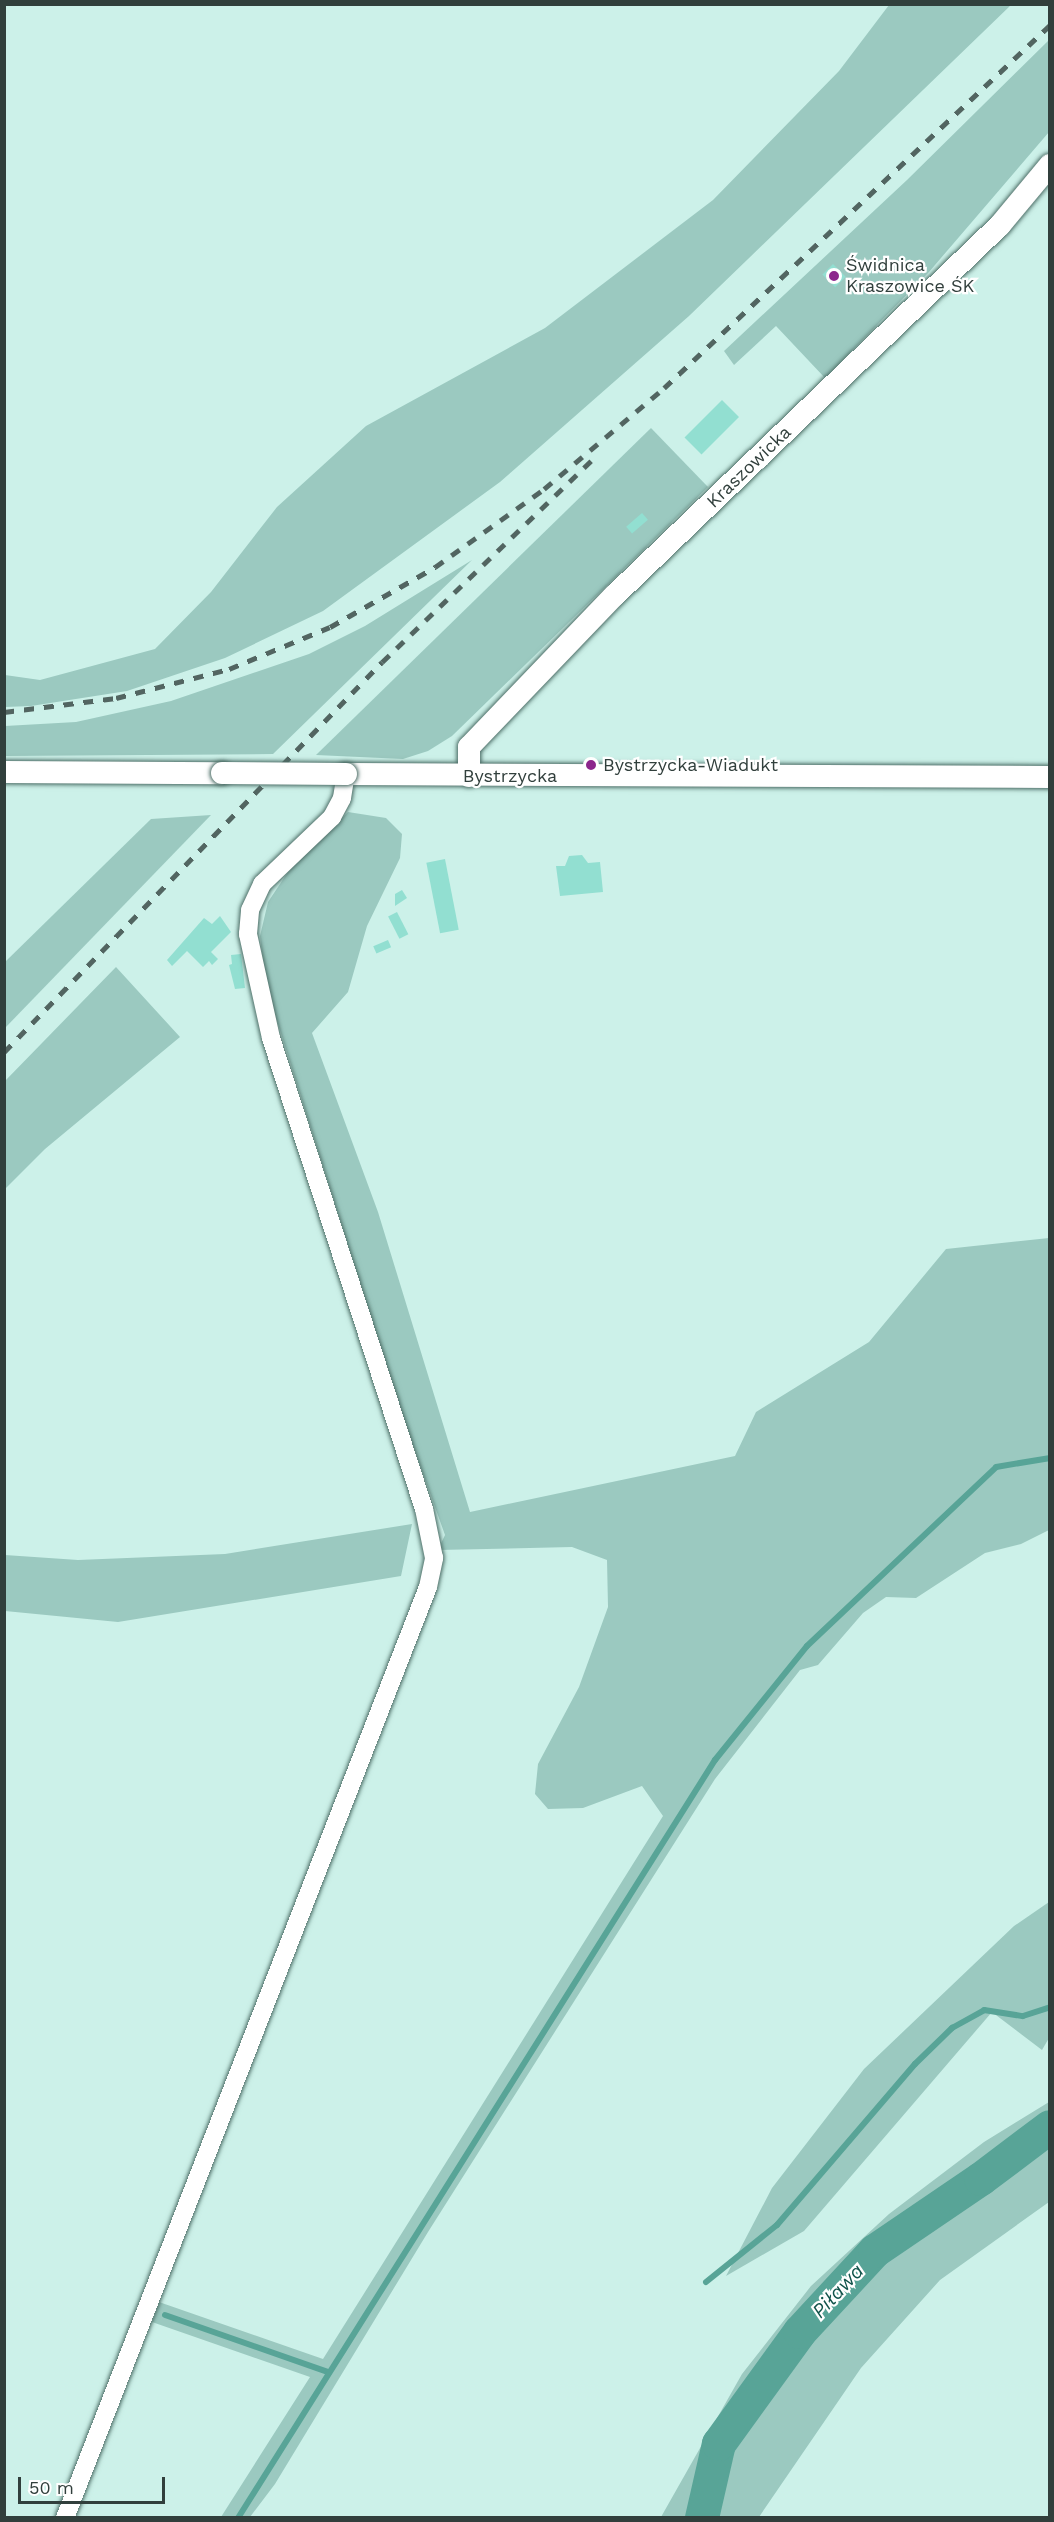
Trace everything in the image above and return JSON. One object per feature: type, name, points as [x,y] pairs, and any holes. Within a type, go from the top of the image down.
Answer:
[{"type":"street","name":"Kraszowicka","points":[[469,776],[469,747],[615,595],[1000,225],[1050,165]]},
{"type":"street","name":"Bystrzycka","points":[[4,772],[1050,777]]},
{"type":"street","points":[[65,2517],[423,1598],[434,1558],[424,1509],[271,1038],[248,934],[250,910],[262,884],[332,817],[342,798],[346,774]]},
{"type":"green space","points":[[889,5],[1011,5],[689,316],[500,482],[323,611],[225,658],[127,691],[31,706],[5,707],[5,675],[40,680],[155,649],[211,592],[277,507],[366,426],[545,328],[713,200],[839,71]]},
{"type":"green space","points":[[1049,40],[1049,132],[929,272],[825,378],[776,326],[734,365],[724,351],[907,180]]},
{"type":"green space","points":[[651,428],[708,487],[452,736],[428,751],[403,759],[316,755]]},
{"type":"green space","points":[[472,560],[273,754],[5,756],[5,726],[76,722],[171,701],[309,654],[365,626]]},
{"type":"green space","points":[[348,812],[386,818],[402,834],[400,858],[367,926],[348,992],[312,1033],[378,1212],[470,1512],[735,1456],[756,1412],[869,1342],[946,1249],[1049,1238],[1049,1530],[1021,1544],[985,1553],[916,1598],[886,1597],[863,1613],[818,1665],[800,1670],[715,1779],[428,2232],[275,2484],[250,2517],[221,2517],[310,2377],[152,2322],[159,2302],[323,2359],[663,1816],[642,1786],[583,1808],[548,1809],[535,1794],[538,1764],[579,1687],[608,1607],[607,1560],[572,1547],[438,1550],[445,1535],[400,1409],[266,986],[260,936],[268,902],[288,872]]},
{"type":"green space","points":[[211,815],[5,1028],[5,962],[151,819]]},
{"type":"green space","points":[[116,967],[180,1037],[45,1149],[5,1189],[5,1081]]},
{"type":"green space","points":[[412,1524],[401,1576],[118,1622],[5,1611],[5,1555],[78,1560],[225,1554]]},
{"type":"green space","points":[[1049,1902],[1049,2038],[1042,2050],[992,2012],[804,2231],[726,2276],[772,2188],[864,2069],[1014,1926]]},
{"type":"green space","points":[[1049,2102],[1049,2202],[940,2280],[861,2368],[759,2517],[661,2517],[742,2374],[811,2286],[889,2214],[984,2142]]},
{"type":"building","name":"Świdnica Kraszowice ŚK","points":[[833,264],[846,277],[835,287],[822,275]]},
{"type":"building","points":[[722,400],[739,417],[701,454],[685,437]]},
{"type":"building","points":[[642,513],[648,520],[632,534],[626,527]]},
{"type":"building","points":[[582,855],[588,863],[600,862],[603,892],[560,896],[556,866],[565,866],[569,856]]},
{"type":"building","points":[[445,859],[459,930],[440,933],[426,863]]},
{"type":"building","points":[[402,890],[407,898],[395,906],[395,894]]},
{"type":"building","points":[[397,912],[408,934],[399,939],[388,917]]},
{"type":"building","points":[[220,916],[231,932],[211,952],[218,959],[212,965],[209,961],[203,967],[187,951],[172,966],[167,960],[204,918],[212,924]]},
{"type":"building","points":[[388,940],[391,947],[376,954],[373,946]]},
{"type":"building","points":[[241,954],[245,988],[235,989],[229,965],[232,964],[231,955]]},
{"type":"waterway","points":[[238,2518],[715,1760],[807,1646],[996,1467],[1050,1458]]},
{"type":"waterway","points":[[706,2282],[777,2225],[915,2064],[952,2028],[984,2010],[1023,2016],[1050,2007]]},
{"type":"waterway","name":"Piława","points":[[702,2518],[719,2444],[800,2332],[875,2251],[981,2179],[1050,2127]]},
{"type":"waterway","points":[[165,2315],[328,2372]]},
{"type":"railway","points":[[4,712],[116,698],[229,669],[330,627],[435,567],[544,489],[664,388],[1050,25]]},
{"type":"railway","points":[[4,1052],[382,662],[594,458]]},
{"type":"place","name":"Świdnica Kraszowice ŚK","points":[[834,276]]},
{"type":"place","name":"Bystrzycka-Wiadukt","points":[[591,765]]}]
